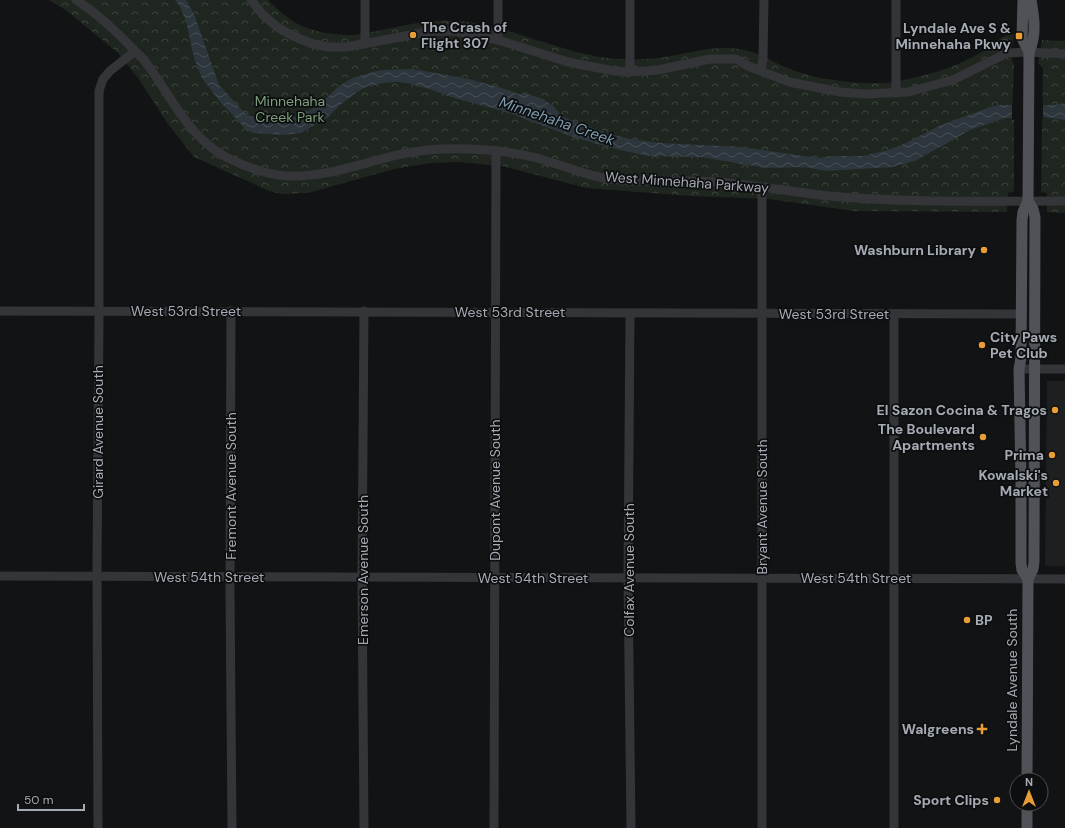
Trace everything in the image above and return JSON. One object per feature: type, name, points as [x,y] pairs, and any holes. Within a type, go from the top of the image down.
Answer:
[{"type":"main road","name":"Lyndale Avenue South","points":[[1023,0],[1022,38],[1029,52]]},
{"type":"main road","name":"Lyndale Avenue South","points":[[1028,579],[1022,570],[1021,562],[1019,370],[1021,358],[1022,220],[1024,208],[1028,201],[1029,52],[1033,43],[1034,34],[1032,0]]},
{"type":"main road","name":"Lyndale Avenue South","points":[[1027,772],[1028,579],[1033,569],[1034,562],[1035,219],[1033,209],[1028,201]]},
{"type":"main road","points":[[1026,828],[1027,812]]},
{"type":"street","name":"West Minnehaha Parkway","points":[[76,0],[113,27],[143,59],[176,109],[192,129],[212,148],[229,159],[256,169],[287,176],[329,173],[380,159],[433,150],[479,149],[535,158],[611,179],[714,182],[829,196],[904,200],[1065,201]]},
{"type":"street","points":[[251,0],[262,14],[277,27],[310,43],[328,47],[347,47],[432,31],[455,31],[498,40],[568,62],[614,71],[630,72],[658,70],[717,58],[736,59],[789,82],[840,92],[865,94],[908,92],[953,80],[1007,53],[1029,52],[1065,54]]},
{"type":"street","points":[[365,0],[365,44]]},
{"type":"street","points":[[498,0],[498,40]]},
{"type":"street","points":[[630,0],[630,72]]},
{"type":"street","points":[[761,71],[763,58],[764,0]]},
{"type":"street","points":[[896,0],[896,93]]},
{"type":"street","name":"Girard Avenue South","points":[[98,828],[97,576],[99,91],[103,79],[110,71],[135,51]]},
{"type":"street","name":"Dupont Avenue South","points":[[494,828],[496,151]]},
{"type":"street","name":"Bryant Avenue South","points":[[762,187],[762,828]]},
{"type":"street","name":"West 53rd Street","points":[[0,311],[1021,314]]},
{"type":"street","name":"Fremont Avenue South","points":[[231,311],[230,578],[232,828]]},
{"type":"street","name":"Emerson Avenue South","points":[[364,311],[362,577],[364,828]]},
{"type":"street","name":"Colfax Avenue South","points":[[630,313],[628,578],[630,828]]},
{"type":"street","points":[[894,314],[894,828]]},
{"type":"street","points":[[1019,370],[1065,369]]},
{"type":"street","name":"West 54th Street","points":[[0,576],[230,578],[1065,579]]},
{"type":"shaded area","points":[[1047,381],[1065,381],[1065,566],[1045,566]]},
{"type":"green space","name":"Minnehaha Creek Park","points":[[49,0],[268,0],[284,15],[298,24],[315,31],[331,34],[353,35],[418,23],[460,21],[506,30],[574,51],[620,59],[659,58],[719,48],[738,49],[754,53],[789,69],[805,74],[839,81],[862,83],[893,82],[911,79],[939,71],[956,65],[984,51],[1002,38],[1010,34],[1014,34],[1010,52],[1014,64],[1012,120],[1014,120],[1014,191],[1008,193],[1007,212],[854,211],[769,199],[691,196],[586,188],[502,166],[458,162],[431,163],[394,169],[308,193],[282,194],[269,191],[194,157],[168,124],[138,78],[118,53],[67,11]]},
{"type":"green space","points":[[1042,40],[1065,41],[1065,213],[1047,212],[1047,193],[1041,192],[1043,68],[1038,63]]},
{"type":"water","name":"Minnehaha Creek","points":[[175,0],[186,0],[194,14],[219,85],[249,116],[271,121],[299,116],[319,105],[339,86],[352,78],[381,70],[413,69],[469,79],[518,94],[528,94],[543,99],[554,107],[563,117],[609,134],[630,139],[661,143],[742,147],[818,158],[832,156],[863,156],[888,150],[906,143],[939,126],[990,107],[1000,105],[1054,105],[1065,103],[1065,120],[1044,117],[1005,118],[970,130],[915,161],[892,167],[827,171],[803,167],[766,168],[701,157],[650,156],[624,151],[579,139],[510,113],[451,97],[429,89],[397,82],[383,83],[366,87],[340,105],[327,118],[301,133],[284,135],[253,133],[245,129],[220,102],[202,78],[194,58],[186,21]]},
{"type":"pier","points":[[1012,103],[1043,103],[1043,119],[1012,119]]},
{"type":"place","name":"The Crash of Flight 307","points":[[413,35]]},
{"type":"place","name":"Lyndale Ave S & Minnehaha Pkwy","points":[[1019,36]]},
{"type":"place","name":"Washburn Library","points":[[984,250]]},
{"type":"place","name":"City Paws Pet Club","points":[[982,345]]},
{"type":"place","name":"El Sazon Cocina & Tragos","points":[[1055,410]]},
{"type":"place","name":"The Boulevard Apartments","points":[[983,437]]},
{"type":"place","name":"Prima","points":[[1052,455]]},
{"type":"place","name":"Kowalski's Market","points":[[1056,483]]},
{"type":"place","name":"BP","points":[[967,620]]},
{"type":"place","name":"Walgreens","points":[[982,729]]},
{"type":"place","name":"Sport Clips","points":[[997,800]]}]
